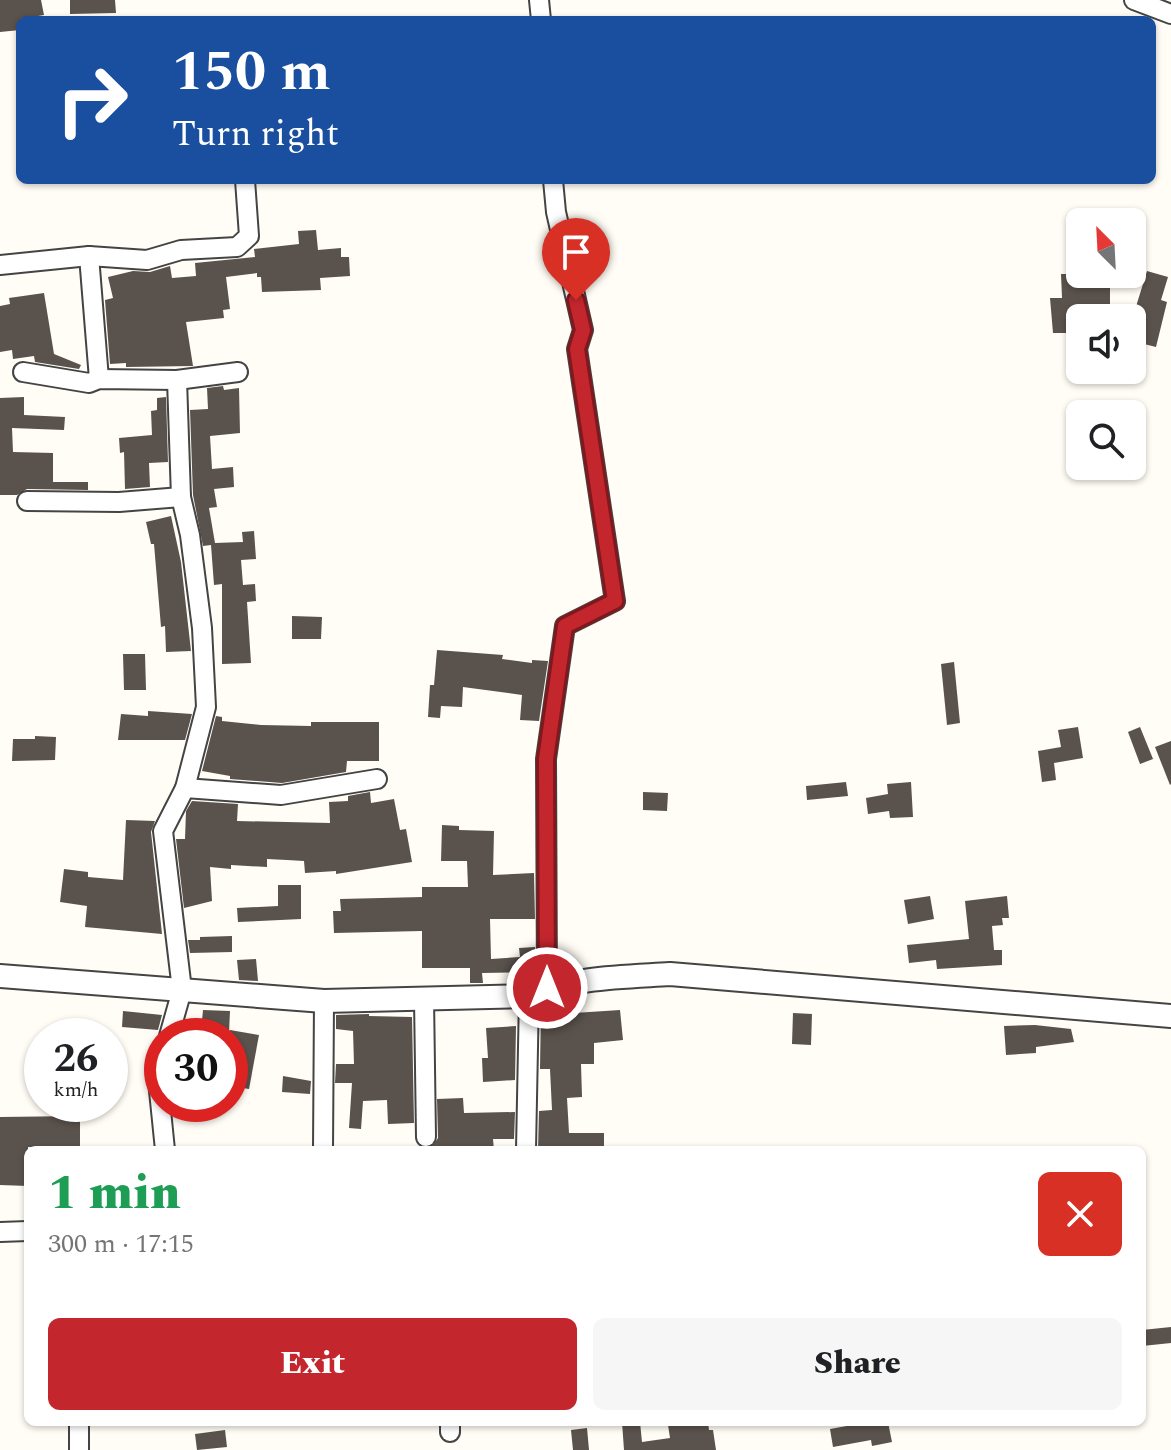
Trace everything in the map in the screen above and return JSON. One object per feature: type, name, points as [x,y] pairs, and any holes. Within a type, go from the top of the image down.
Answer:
[{"type":"street","points":[[1134,0],[1171,14]]},
{"type":"street","points":[[0,265],[89,256],[147,260],[181,250],[237,247],[249,236],[245,184]]},
{"type":"street","points":[[526,1146],[538,992],[546,759],[565,626],[615,601],[577,349],[583,330],[556,212],[553,184]]},
{"type":"street","points":[[89,256],[99,379]]},
{"type":"street","points":[[23,372],[89,383],[99,379],[177,380],[238,372]]},
{"type":"street","points":[[174,1018],[182,990],[163,831],[185,788],[206,707],[202,628],[190,535],[181,497],[177,380]]},
{"type":"street","points":[[27,501],[119,502],[181,497]]},
{"type":"street","points":[[185,788],[281,795],[377,779]]},
{"type":"street","points":[[0,976],[324,1001],[538,992],[612,977],[670,974],[1171,1016]]},
{"type":"street","points":[[424,998],[426,1137]]},
{"type":"street","points":[[323,1146],[324,1001]]},
{"type":"street","points":[[162,1122],[165,1146]]},
{"type":"street","points":[[0,1232],[24,1231]]},
{"type":"street","points":[[79,1426],[79,1450]]},
{"type":"building","points":[[0,0],[41,0],[44,15],[16,16],[16,30],[0,32]]},
{"type":"building","points":[[70,0],[115,0],[116,13],[70,14]]},
{"type":"building","points":[[316,230],[318,250],[341,248],[341,257],[349,257],[350,276],[320,278],[321,290],[262,292],[261,277],[257,277],[257,273],[226,277],[230,309],[223,310],[224,318],[186,322],[193,366],[126,367],[126,363],[110,364],[105,300],[113,298],[108,277],[133,271],[150,272],[170,266],[172,278],[196,276],[195,263],[255,257],[254,249],[299,244],[298,231]]},
{"type":"building","points":[[1147,271],[1168,277],[1161,300],[1167,302],[1156,347],[1146,344],[1146,304],[1137,304],[1142,288],[1146,288]]},
{"type":"building","points":[[1061,274],[1066,274],[1066,288],[1110,288],[1110,304],[1066,304],[1066,333],[1053,333],[1050,298],[1062,298]]},
{"type":"building","points":[[44,293],[54,354],[81,365],[79,369],[35,362],[34,356],[13,359],[12,350],[0,352],[0,306],[10,304],[9,298]]},
{"type":"building","points":[[223,386],[224,390],[239,388],[240,433],[210,436],[212,469],[233,467],[234,487],[214,489],[217,507],[209,508],[215,543],[243,542],[242,532],[254,531],[256,559],[241,560],[243,585],[255,584],[256,601],[247,602],[251,663],[222,664],[222,584],[214,585],[211,545],[203,546],[193,495],[190,410],[208,409],[207,388]]},
{"type":"building","points":[[24,397],[24,415],[65,417],[64,430],[12,428],[13,452],[53,453],[53,482],[88,482],[88,490],[27,489],[17,495],[0,495],[0,398]]},
{"type":"building","points":[[166,397],[168,462],[149,463],[150,487],[125,489],[124,452],[120,453],[119,438],[152,435],[151,411],[157,410],[157,398]]},
{"type":"building","points":[[171,516],[181,562],[191,651],[166,652],[165,626],[161,627],[154,544],[151,544],[146,522]]},
{"type":"building","points":[[292,616],[322,617],[321,639],[292,639]]},
{"type":"building","points":[[437,650],[503,655],[502,659],[532,663],[532,660],[548,661],[539,721],[520,720],[522,695],[463,687],[462,707],[441,706],[440,718],[428,717]]},
{"type":"building","points":[[123,654],[145,654],[146,690],[124,690]]},
{"type":"building","points":[[954,662],[960,723],[947,725],[941,664]]},
{"type":"building","points":[[148,711],[192,714],[185,740],[118,740],[121,714],[148,716]]},
{"type":"building","points":[[216,716],[222,717],[222,721],[261,725],[379,722],[379,761],[347,761],[346,772],[282,783],[230,779],[230,776],[202,771]]},
{"type":"building","points":[[1078,727],[1083,758],[1054,763],[1056,780],[1042,782],[1038,751],[1061,747],[1058,730]]},
{"type":"building","points":[[1140,727],[1153,759],[1140,764],[1128,732]]},
{"type":"building","points":[[35,736],[56,737],[55,760],[12,761],[13,739],[35,739]]},
{"type":"building","points":[[1171,741],[1171,784],[1170,785],[1155,747]]},
{"type":"building","points":[[846,782],[848,796],[807,800],[806,786]]},
{"type":"building","points":[[911,782],[913,817],[890,818],[889,811],[868,814],[866,798],[888,794],[887,784]]},
{"type":"building","points":[[370,792],[371,803],[394,799],[400,830],[406,829],[412,862],[336,874],[336,871],[305,873],[304,861],[287,860],[267,859],[267,867],[210,867],[212,901],[184,908],[176,839],[185,839],[186,811],[192,801],[238,804],[237,821],[330,823],[329,802],[348,801],[348,796]]},
{"type":"building","points":[[643,792],[668,793],[667,811],[643,810]]},
{"type":"building","points":[[126,820],[155,821],[151,832],[162,934],[85,927],[87,906],[60,902],[64,869],[88,872],[88,877],[123,880]]},
{"type":"building","points":[[442,825],[459,826],[459,830],[494,831],[493,875],[534,873],[535,919],[490,919],[491,959],[520,957],[519,948],[535,947],[535,972],[482,973],[483,983],[470,983],[470,968],[422,968],[422,931],[334,933],[333,911],[341,911],[340,899],[422,897],[422,887],[468,887],[467,861],[441,861]]},
{"type":"building","points":[[278,885],[301,885],[301,919],[238,922],[237,908],[278,906]]},
{"type":"building","points":[[930,896],[934,919],[908,924],[904,900]]},
{"type":"building","points":[[1007,896],[1009,918],[1002,918],[1003,925],[992,926],[994,950],[1002,950],[1002,965],[937,969],[936,960],[909,963],[907,945],[969,939],[965,901]]},
{"type":"building","points":[[232,936],[232,952],[190,953],[188,940]]},
{"type":"building","points":[[256,959],[258,981],[239,980],[237,960]]},
{"type":"building","points":[[558,1005],[559,1014],[620,1010],[623,1040],[594,1043],[594,1064],[581,1064],[582,1097],[567,1098],[569,1133],[604,1133],[604,1146],[538,1146],[539,1111],[552,1110],[550,1069],[540,1069],[541,1006]]},
{"type":"building","points":[[203,1010],[230,1011],[230,1018],[202,1018]]},
{"type":"building","points":[[123,1011],[162,1015],[161,1018],[144,1018],[144,1029],[128,1028],[128,1018],[123,1018]]},
{"type":"building","points":[[793,1013],[812,1014],[811,1045],[792,1044]]},
{"type":"building","points":[[336,1015],[412,1017],[414,1123],[388,1124],[387,1100],[363,1101],[361,1129],[349,1128],[352,1083],[335,1083],[336,1064],[354,1064],[353,1031],[336,1029]]},
{"type":"building","points":[[516,1026],[515,1080],[483,1082],[482,1058],[488,1058],[486,1028]]},
{"type":"building","points":[[1004,1026],[1071,1029],[1074,1042],[1036,1047],[1036,1053],[1006,1055]]},
{"type":"building","points":[[248,1033],[259,1035],[248,1089]]},
{"type":"building","points":[[283,1076],[311,1081],[310,1094],[282,1092]]},
{"type":"building","points":[[463,1098],[464,1113],[515,1112],[514,1139],[493,1139],[494,1146],[433,1146],[438,1138],[437,1099]]},
{"type":"building","points":[[0,1117],[24,1117],[24,1122],[80,1122],[80,1146],[24,1146],[24,1186],[0,1185]]},
{"type":"building","points":[[1171,1327],[1171,1343],[1146,1346],[1146,1330]]},
{"type":"building","points":[[622,1426],[640,1426],[642,1442],[670,1438],[668,1426],[708,1426],[709,1430],[713,1430],[716,1450],[624,1450]]},
{"type":"building","points":[[889,1426],[892,1442],[872,1446],[871,1440],[833,1447],[830,1429]]},
{"type":"building","points":[[587,1428],[589,1450],[573,1450],[571,1430]]},
{"type":"building","points":[[225,1430],[227,1447],[197,1450],[195,1434]]},
{"type":"route","points":[[547,988],[546,759],[565,626],[615,601],[577,349],[583,330],[576,300]]}]
